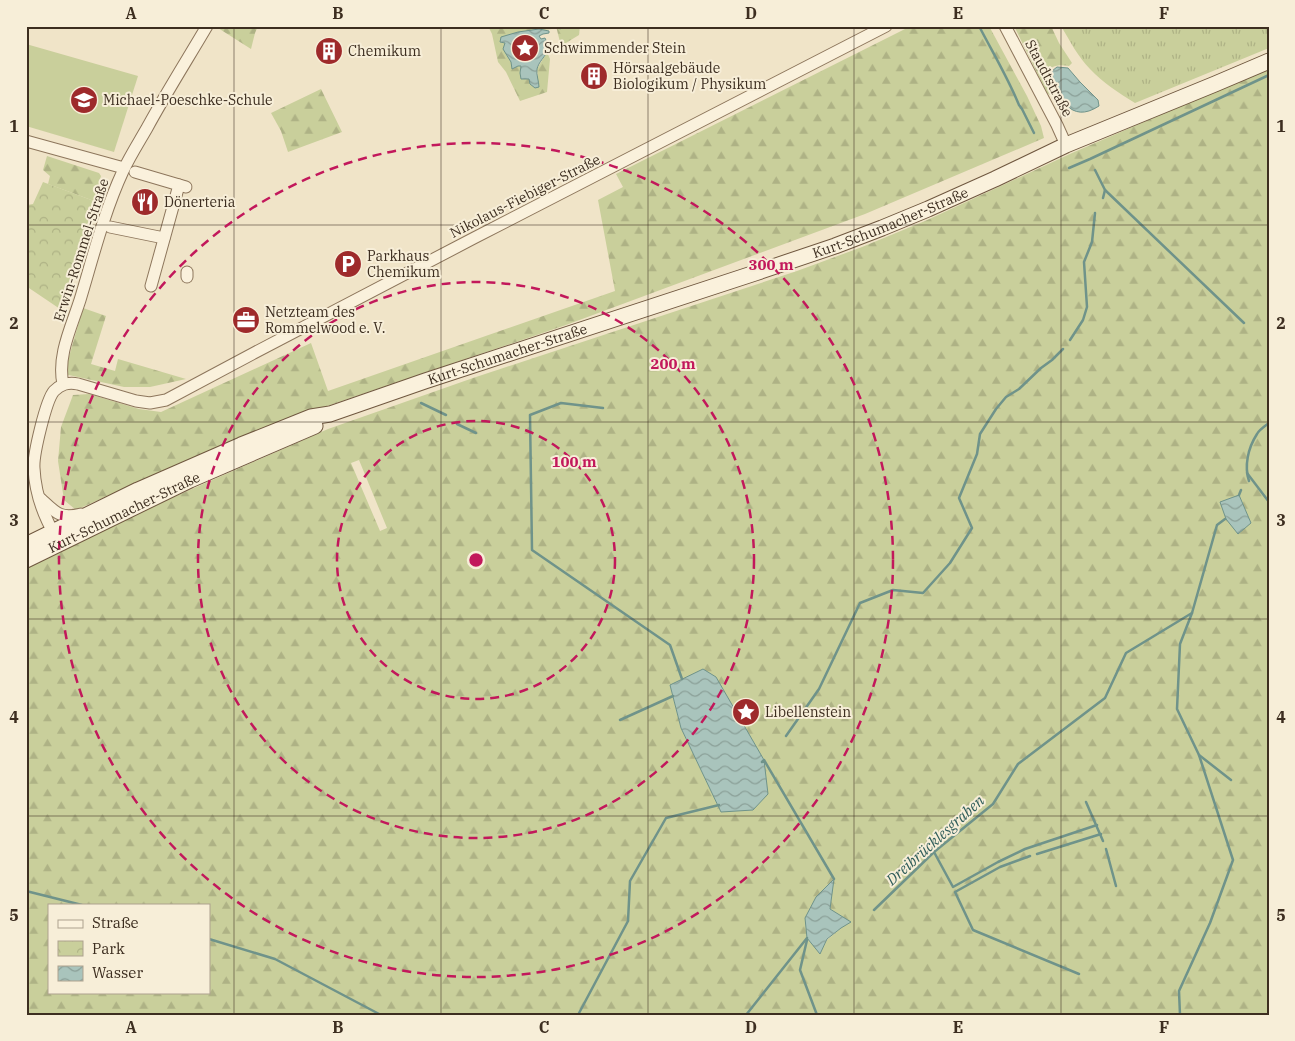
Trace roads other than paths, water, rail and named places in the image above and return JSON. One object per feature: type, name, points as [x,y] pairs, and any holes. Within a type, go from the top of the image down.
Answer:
[{"type":"main road","name":"Kurt-Schumacher-Straße","points":[[26,560],[95,511],[138,490],[311,416],[330,414],[843,243],[928,209],[1066,145],[1269,61]]},
{"type":"main road","name":"Kurt-Schumacher-Straße","points":[[26,545],[56,538],[318,424],[330,414]]},
{"type":"street","name":"Nikolaus-Fiebiger-Straße","points":[[63,384],[78,384],[136,401],[150,403],[166,400],[474,238],[886,26]]},
{"type":"street","name":"Staudtstraße","points":[[1004,26],[1066,145]]},
{"type":"street","name":"Erwin-Rommel-Straße","points":[[63,384],[60,365],[64,348],[101,231],[135,171],[159,106],[202,28]]},
{"type":"street","points":[[26,140],[183,186],[164,253],[151,285]]},
{"type":"street","points":[[110,227],[168,234]]},
{"type":"street","points":[[56,538],[38,496],[34,468],[37,442],[49,399],[53,392],[63,384]]},
{"type":"street","points":[[38,496],[56,513],[70,517],[95,511]]},
{"type":"water","points":[[539,29],[549,31],[549,33],[539,36],[541,39],[545,38],[548,48],[537,69],[539,87],[535,88],[530,84],[529,79],[521,79],[521,66],[512,69],[511,62],[503,49],[505,43],[500,42],[501,37]]},
{"type":"water","points":[[1057,67],[1068,68],[1098,100],[1099,106],[1089,111],[1080,112],[1067,106],[1047,75]]},
{"type":"water","points":[[1239,495],[1251,523],[1238,534],[1226,519],[1220,502]]},
{"type":"water","points":[[703,669],[716,677],[764,760],[768,794],[753,810],[721,812],[681,728],[670,685]]},
{"type":"water","points":[[834,879],[830,909],[851,922],[827,939],[820,954],[807,938],[805,918],[816,897]]},
{"type":"waterway","points":[[560,28],[567,26]]},
{"type":"waterway","points":[[979,26],[1034,133]]},
{"type":"waterway","points":[[1069,168],[1269,75]]},
{"type":"waterway","points":[[1095,170],[1105,190],[1244,323]]},
{"type":"waterway","points":[[1103,198],[1105,190]]},
{"type":"waterway","points":[[1070,340],[1083,320],[1087,307],[1084,262],[1092,242],[1095,213]]},
{"type":"waterway","points":[[786,736],[819,689],[860,603],[893,590],[923,593],[950,563],[972,528],[959,498],[977,454],[980,434],[1006,397],[1019,389],[1063,349]]},
{"type":"waterway","points":[[421,403],[446,415]]},
{"type":"waterway","points":[[603,408],[561,403],[530,415],[532,550],[670,645],[682,679]]},
{"type":"waterway","name":"Dreibrücklesgraben","points":[[1249,481],[1247,469],[1249,451],[1258,433],[1269,423]]},
{"type":"waterway","points":[[457,424],[476,433]]},
{"type":"waterway","points":[[1247,473],[1269,502]]},
{"type":"waterway","name":"Dreibrücklesgraben","points":[[1239,495],[1241,490]]},
{"type":"waterway","points":[[1225,519],[1217,525],[1192,613],[1180,644],[1177,709],[1199,755],[1231,780]]},
{"type":"waterway","name":"Dreibrücklesgraben","points":[[874,910],[934,852],[993,804],[1018,764],[1105,698],[1126,653],[1192,613]]},
{"type":"waterway","points":[[620,720],[673,696]]},
{"type":"waterway","points":[[1180,1015],[1179,991],[1210,923],[1233,860],[1199,755]]},
{"type":"waterway","points":[[762,762],[764,760],[834,879]]},
{"type":"waterway","points":[[1086,802],[1103,841]]},
{"type":"waterway","points":[[578,1015],[628,921],[630,881],[666,818],[719,805]]},
{"type":"waterway","points":[[934,852],[953,887],[1025,849],[1097,825]]},
{"type":"waterway","points":[[1037,854],[1101,834]]},
{"type":"waterway","points":[[1106,849],[1116,886]]},
{"type":"waterway","points":[[1030,856],[1000,867],[955,892],[973,930],[1079,974]]},
{"type":"waterway","points":[[26,891],[78,904]]},
{"type":"waterway","name":"Dreibrücklesgraben","points":[[746,1015],[807,938]]},
{"type":"waterway","points":[[210,939],[275,959],[381,1015]]},
{"type":"waterway","points":[[807,940],[800,970],[817,1015]]},
{"type":"place","name":"Schwimmender Stein","points":[[525,48]]},
{"type":"place","name":"Chemikum","points":[[329,51]]},
{"type":"place","name":"Hörsaalgebäude Biologikum / Physikum","points":[[594,76]]},
{"type":"place","name":"Michael-Poeschke-Schule","points":[[84,100]]},
{"type":"place","name":"Dönerteria","points":[[145,202]]},
{"type":"place","name":"Parkhaus Chemikum","points":[[348,264]]},
{"type":"place","name":"Netzteam des Rommelwood e. V.","points":[[246,320]]},
{"type":"place","name":"Libellenstein","points":[[746,712]]}]
